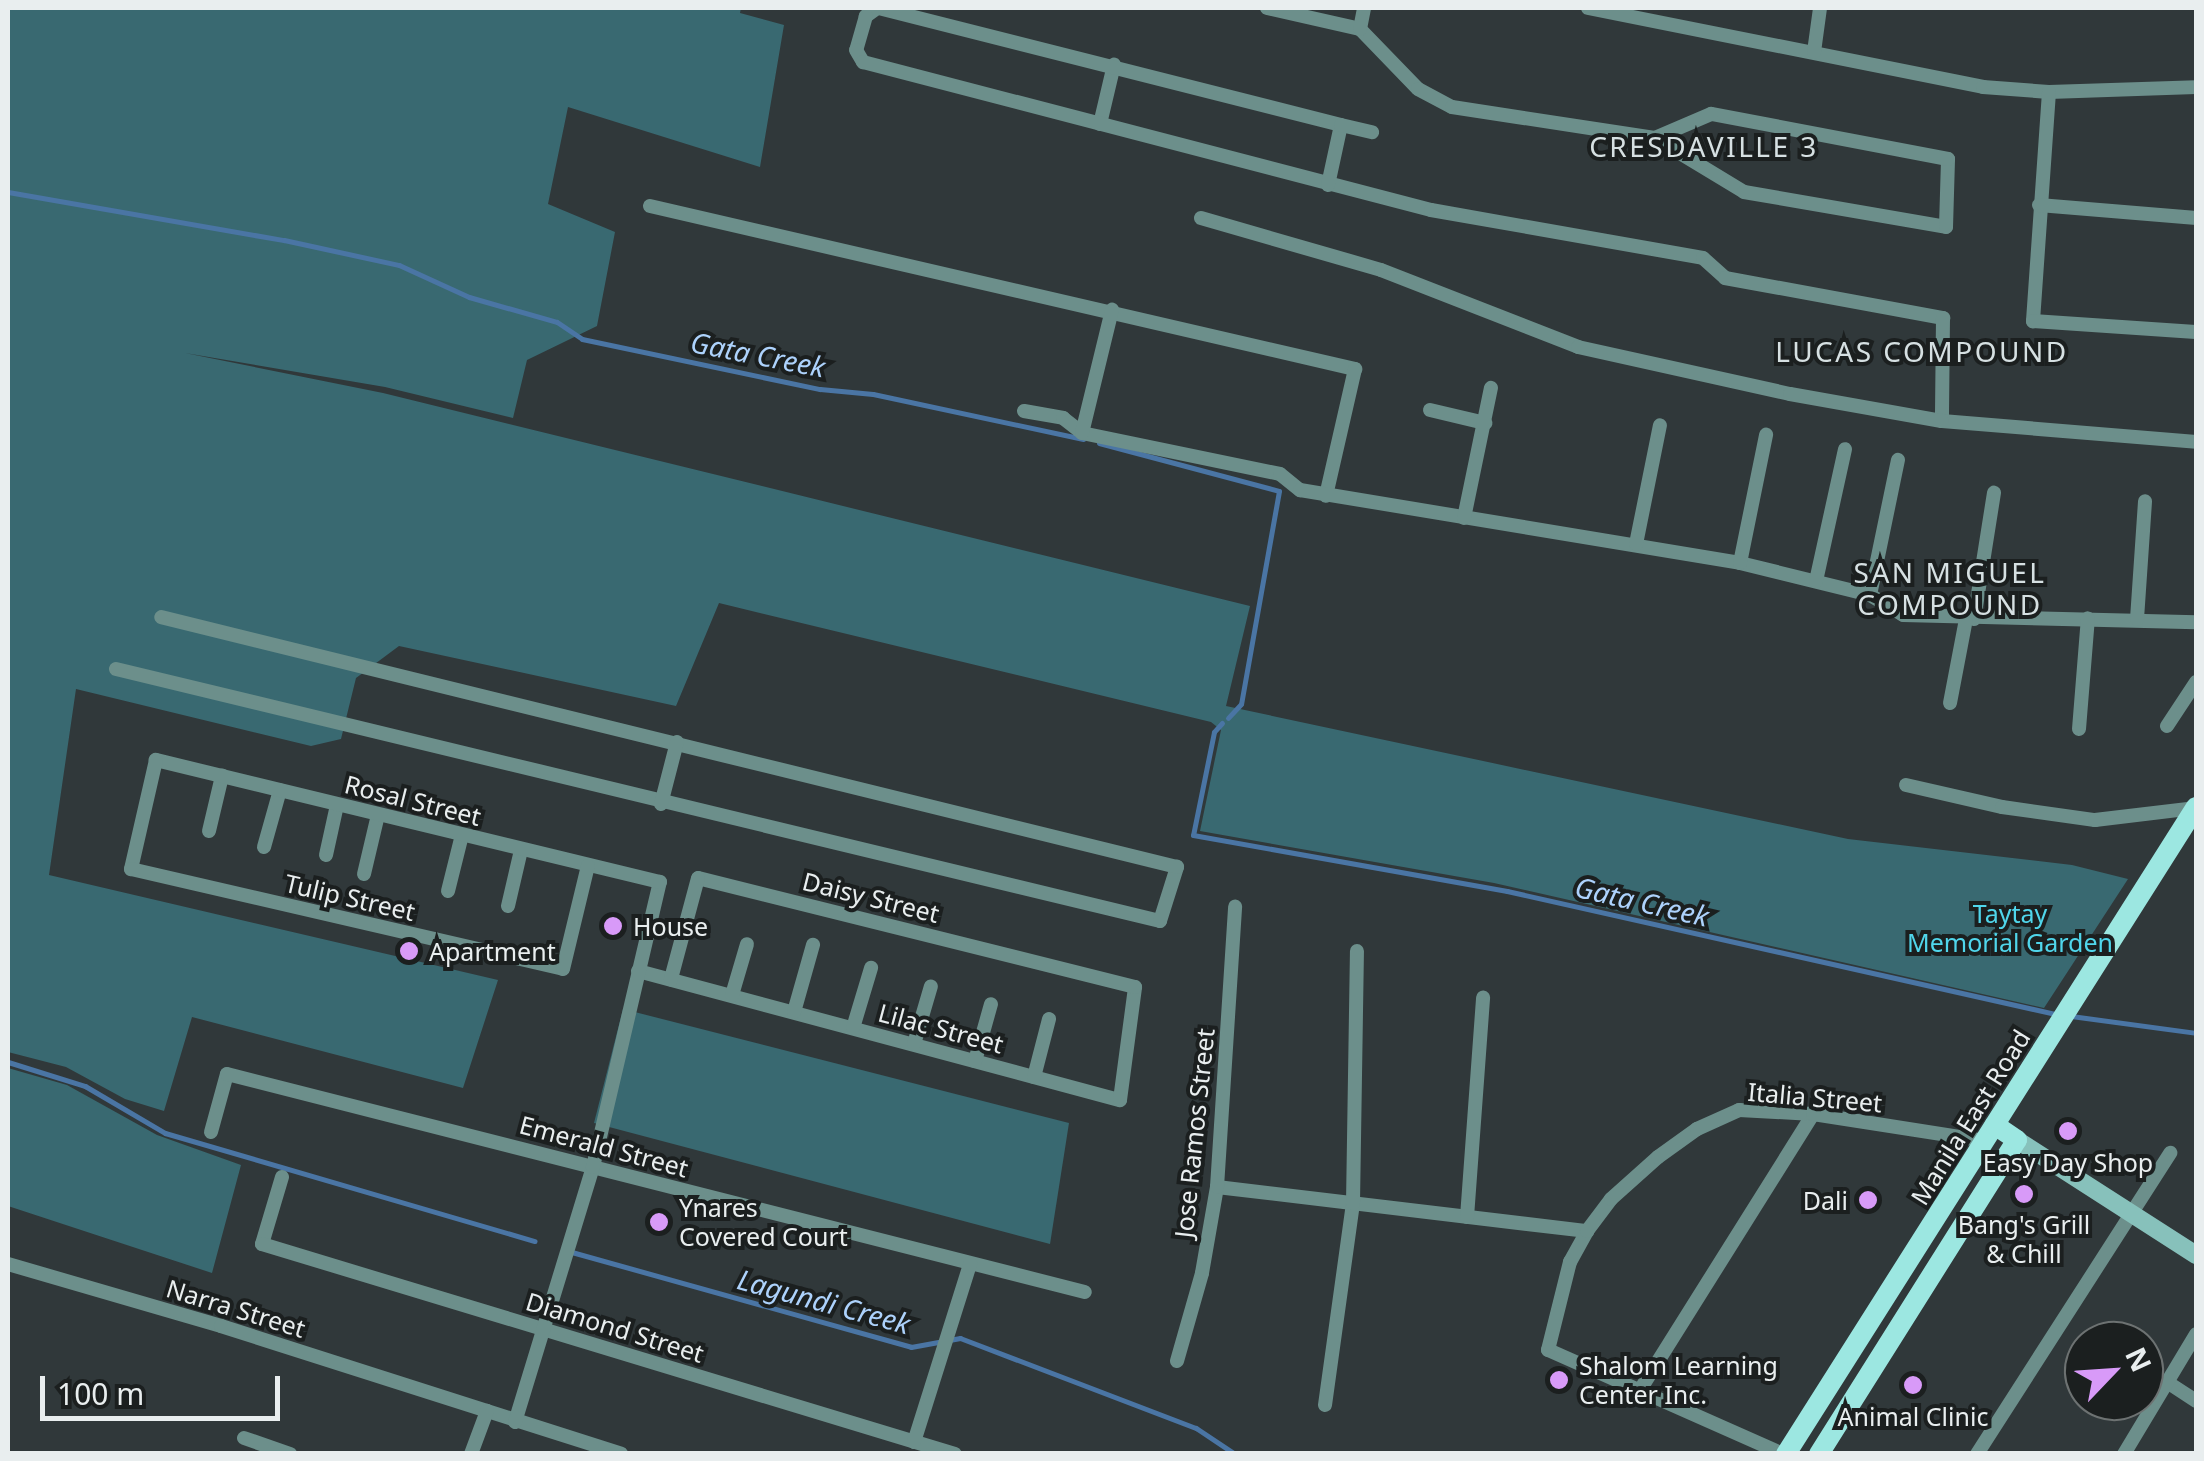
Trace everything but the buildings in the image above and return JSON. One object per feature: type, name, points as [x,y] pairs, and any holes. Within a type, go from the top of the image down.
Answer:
[{"type":"main road","name":"Manila East Road","points":[[1784,1454],[2196,808]]},
{"type":"main road","points":[[1799,1433],[1824,1452],[2017,1140],[1990,1133]]},
{"type":"main road","points":[[1898,1276],[1922,1292]]},
{"type":"street","points":[[1372,132],[877,8],[866,16],[856,50],[863,62],[1328,185],[1431,210],[1703,258],[1725,278],[1943,318],[1942,420]]},
{"type":"street","points":[[1267,8],[1360,28],[1418,89],[1452,106],[1655,138],[1744,192],[1946,227],[1948,159],[1711,114],[1655,138]]},
{"type":"street","points":[[1360,28],[1364,8]]},
{"type":"street","points":[[1588,8],[1984,87],[2048,92],[2196,86]]},
{"type":"street","points":[[1672,25],[1676,8]]},
{"type":"street","points":[[1814,52],[1820,8]]},
{"type":"street","points":[[1100,124],[1114,65]]},
{"type":"street","points":[[2048,92],[2032,321],[2196,332]]},
{"type":"street","points":[[1328,185],[1341,124]]},
{"type":"street","points":[[2039,205],[2196,218]]},
{"type":"street","points":[[650,206],[1354,369],[1326,496]]},
{"type":"street","points":[[1201,218],[1381,270],[1578,347],[1790,394],[1942,420],[2196,442]]},
{"type":"street","points":[[1082,433],[1112,310]]},
{"type":"street","points":[[1464,518],[1491,388]]},
{"type":"street","points":[[1430,410],[1486,423]]},
{"type":"street","points":[[1024,411],[1063,418],[1082,433],[1280,474],[1300,490],[1326,496],[1636,544],[1816,580],[1870,595],[1902,615],[2196,622]]},
{"type":"street","points":[[1636,544],[1660,425]]},
{"type":"street","points":[[1740,563],[1766,436]]},
{"type":"street","points":[[1816,580],[1845,449]]},
{"type":"street","points":[[1870,595],[1898,460]]},
{"type":"street","points":[[1950,703],[1994,493]]},
{"type":"street","points":[[2137,619],[2145,501]]},
{"type":"street","points":[[116,669],[661,804],[1160,921],[1177,867],[161,617]]},
{"type":"street","points":[[2079,729],[2088,618]]},
{"type":"street","points":[[2168,726],[2196,682]]},
{"type":"street","points":[[661,804],[676,742]]},
{"type":"street","name":"Rosal Street","points":[[156,760],[660,882],[638,971]]},
{"type":"street","name":"Tulip Street","points":[[156,760],[131,869],[563,969],[588,866]]},
{"type":"street","points":[[209,831],[222,776]]},
{"type":"street","points":[[1906,785],[2002,807],[2095,820],[2196,808]]},
{"type":"street","points":[[264,847],[280,790]]},
{"type":"street","points":[[326,855],[337,805]]},
{"type":"street","points":[[364,874],[378,815]]},
{"type":"street","points":[[448,892],[462,835]]},
{"type":"street","points":[[508,906],[521,850]]},
{"type":"street","name":"Daisy Street","points":[[671,979],[698,878],[1135,987]]},
{"type":"street","name":"Jose Ramos Street","points":[[1178,1361],[1202,1273],[1217,1186],[1235,907]]},
{"type":"street","points":[[732,995],[747,944]]},
{"type":"street","points":[[794,1012],[813,945]]},
{"type":"street","points":[[1325,1404],[1353,1203],[1357,951]]},
{"type":"street","points":[[853,1028],[871,968]]},
{"type":"street","points":[[516,1422],[540,1330],[592,1167],[638,971]]},
{"type":"street","name":"Lilac Street","points":[[638,971],[1120,1100],[1135,987]]},
{"type":"street","points":[[914,1044],[931,986]]},
{"type":"street","points":[[1467,1217],[1483,998]]},
{"type":"street","points":[[976,1061],[991,1004]]},
{"type":"street","points":[[1034,1076],[1049,1020]]},
{"type":"street","name":"Emerald Street","points":[[211,1132],[227,1074],[1085,1292]]},
{"type":"street","name":"Italia Street","points":[[1784,1454],[1548,1350],[1570,1262],[1586,1232],[1611,1199],[1696,1129],[1739,1110],[1990,1133]]},
{"type":"street","points":[[1640,1390],[1813,1114]]},
{"type":"street","points":[[2017,1140],[2196,1255]]},
{"type":"street","points":[[1977,1454],[2170,1153]]},
{"type":"street","name":"Diamond Street","points":[[282,1176],[262,1244],[446,1296],[540,1330],[956,1454]]},
{"type":"street","points":[[1217,1186],[1586,1232]]},
{"type":"street","name":"Narra Street","points":[[8,1264],[221,1326],[622,1454]]},
{"type":"street","points":[[914,1442],[970,1264]]},
{"type":"street","points":[[2124,1454],[2196,1334]]},
{"type":"street","points":[[2167,1382],[2196,1401]]},
{"type":"street","points":[[471,1454],[487,1411]]},
{"type":"street","points":[[244,1438],[290,1454]]},
{"type":"green space","name":"Taytay Memorial Garden","points":[[8,8],[741,8],[740,13],[784,25],[760,167],[568,107],[548,204],[615,232],[597,326],[527,360],[513,418],[385,387],[185,353],[383,393],[1250,606],[1226,706],[1848,839],[2072,865],[2128,879],[2044,1008],[1494,883],[1200,831],[1221,730],[1211,722],[719,603],[676,706],[399,646],[356,678],[341,739],[311,746],[76,689],[49,875],[498,980],[463,1088],[192,1017],[164,1111],[125,1099],[66,1067],[8,1052]]},
{"type":"green space","points":[[623,1009],[1069,1123],[1050,1244],[594,1123]]},
{"type":"green space","points":[[8,1068],[67,1085],[157,1135],[241,1165],[212,1273],[8,1206]]},
{"type":"waterway","name":"Gata Creek","points":[[8,192],[284,240],[399,265],[469,297],[557,322],[582,339],[820,389],[873,394],[1083,439]]},
{"type":"waterway","name":"Gata Creek","points":[[1099,443],[1279,491],[1241,704],[1228,718]]},
{"type":"waterway","name":"Gata Creek","points":[[1222,723],[1214,732],[1193,835],[1507,891],[2060,1015]]},
{"type":"waterway","name":"Gata Creek","points":[[2071,1016],[2196,1033]]},
{"type":"waterway","name":"Lagundi Creek","points":[[8,1062],[85,1086],[165,1133],[535,1241]]},
{"type":"waterway","name":"Lagundi Creek","points":[[568,1251],[911,1347],[960,1338],[1196,1428],[1235,1454]]},
{"type":"place","name":"House","points":[[613,926]]},
{"type":"place","name":"Apartment","points":[[409,951]]},
{"type":"place","name":"Easy Day Shop","points":[[2068,1131]]},
{"type":"place","name":"Bang's Grill & Chill","points":[[2024,1194]]},
{"type":"place","name":"Dali","points":[[1868,1200]]},
{"type":"place","name":"Ynares Covered Court","points":[[659,1222]]},
{"type":"place","name":"Shalom Learning Center Inc.","points":[[1559,1380]]},
{"type":"place","name":"Animal Clinic","points":[[1913,1385]]},
{"type":"district","name":"CRESDAVILLE 3","points":[[1704,146]]},
{"type":"district","name":"LUCAS COMPOUND","points":[[1922,351]]},
{"type":"district","name":"SAN MIGUEL COMPOUND","points":[[1950,588]]}]
